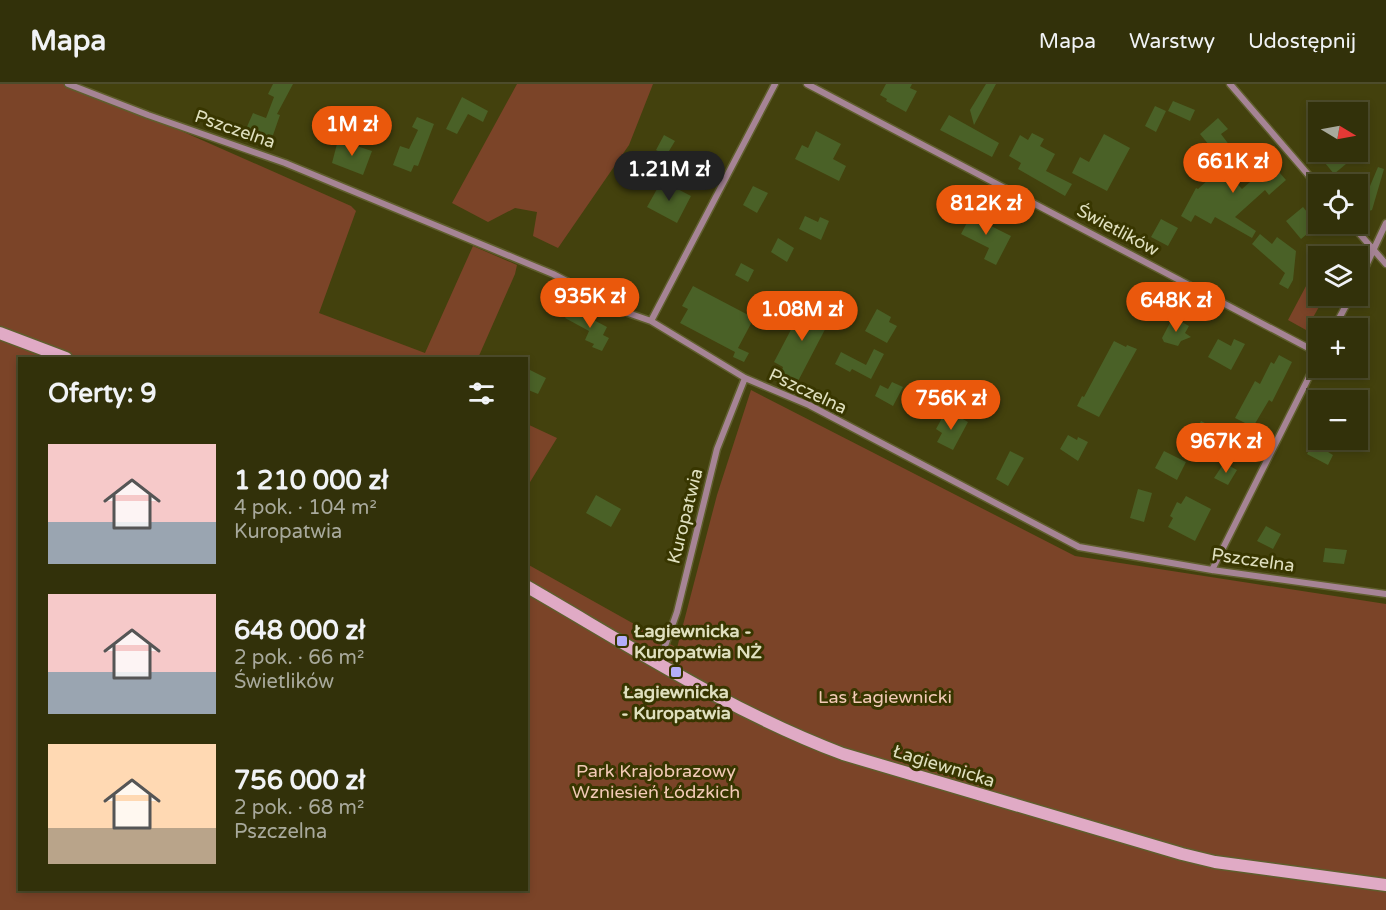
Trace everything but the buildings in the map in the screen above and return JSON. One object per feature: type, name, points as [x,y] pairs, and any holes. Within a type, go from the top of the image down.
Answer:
[{"type":"street","name":"Pszczelna","points":[[68,84],[285,163],[553,274],[628,313],[651,321],[745,378],[809,405],[1079,546],[1212,570],[1386,594]]},
{"type":"street","points":[[651,321],[775,84]]},
{"type":"street","name":"Świetlików","points":[[807,84],[1308,347]]},
{"type":"street","points":[[1230,84],[1308,174]]},
{"type":"street","points":[[1368,264],[1386,223]]},
{"type":"street","points":[[1360,234],[1386,264]]},
{"type":"street","points":[[0,333],[63,357]]},
{"type":"street","name":"Kuropatwia","points":[[659,663],[677,612],[717,449],[745,378]]},
{"type":"street","points":[[1212,570],[1308,378]]},
{"type":"street","name":"Łagiewnicka","points":[[528,587],[659,663],[774,725],[843,754],[1215,862],[1386,885]]},
{"type":"green space","name":"Las Łagiewnicki","points":[[0,84],[68,84],[143,114],[351,206],[356,211],[319,313],[425,353],[473,246],[517,265],[478,357],[18,357],[18,891],[528,891],[528,565],[677,648],[717,495],[751,390],[1075,556],[1386,604],[1386,910],[0,910]]},
{"type":"green space","points":[[517,84],[653,84],[629,145],[558,248],[533,236],[537,212],[515,208],[488,222],[452,203]]},
{"type":"green space","points":[[1308,282],[1308,306],[1319,306],[1313,318],[1308,318],[1306,330],[1288,320]]},
{"type":"green space","points":[[528,424],[557,438],[528,485]]},
{"type":"place","name":"Łagiewnicka - Kuropatwia NŻ","points":[[622,641]]},
{"type":"place","name":"Łagiewnicka - Kuropatwia","points":[[676,672]]},
{"type":"park label","name":"Park Krajobrazowy Wzniesień Łódzkich","points":[[656,781]]}]
